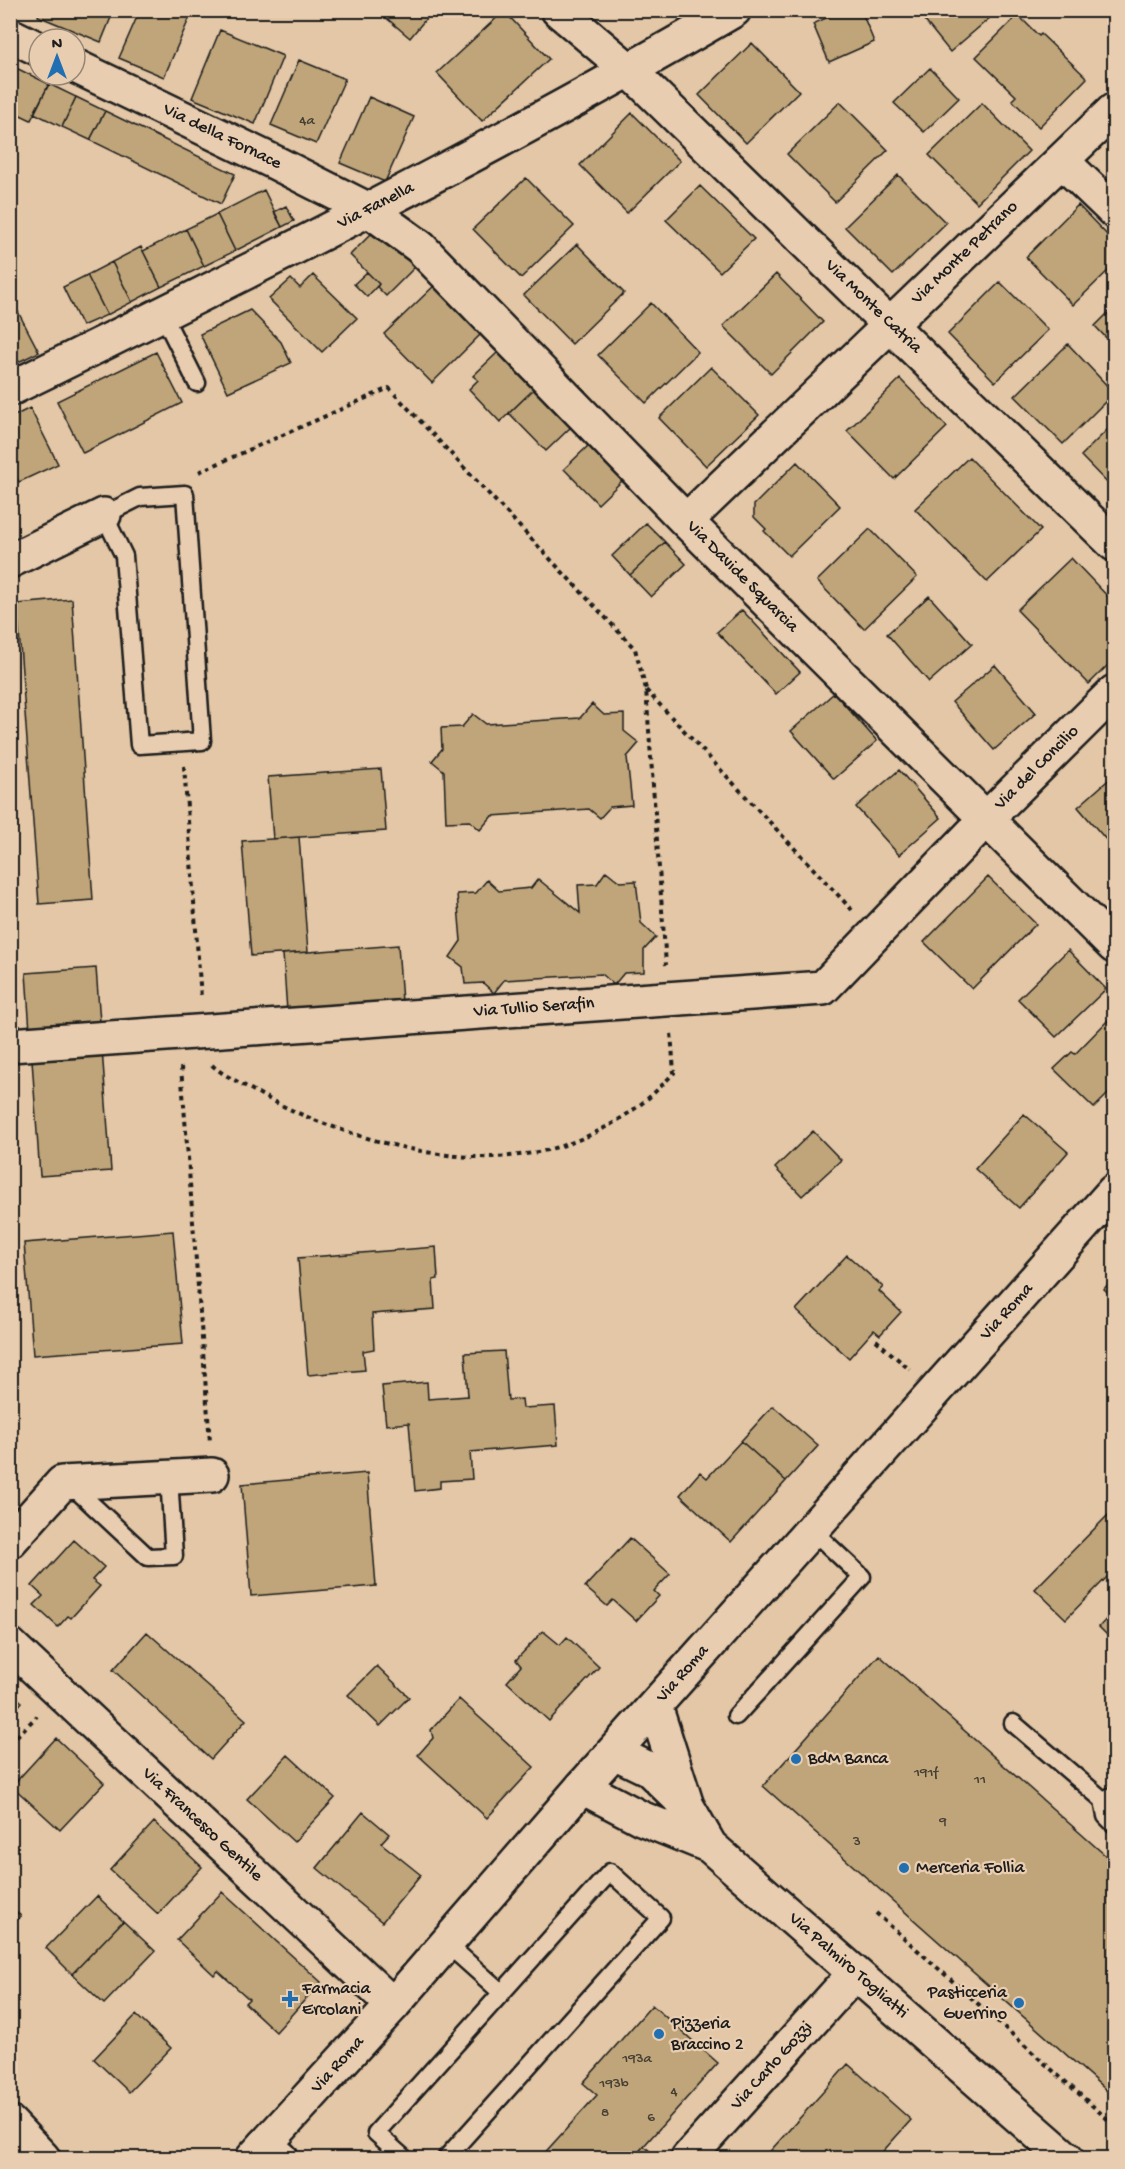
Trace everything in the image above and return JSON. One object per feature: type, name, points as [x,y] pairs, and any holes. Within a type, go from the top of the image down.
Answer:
[{"type":"street","name":"Via Monte Catria","points":[[558,10],[630,71],[1114,544]]},
{"type":"street","name":"Via Fanella","points":[[10,389],[369,210],[630,71],[734,10]]},
{"type":"street","points":[[10,35],[27,43]]},
{"type":"street","name":"Via della Fornace","points":[[87,72],[369,210]]},
{"type":"street","name":"Via Monte Petrano","points":[[686,521],[1114,110]]},
{"type":"street","points":[[1062,160],[1114,211]]},
{"type":"street","name":"Via Davide Squarcia","points":[[369,210],[420,247],[686,521],[1114,946]]},
{"type":"street","points":[[10,561],[104,514]]},
{"type":"street","name":"Via del Concilio","points":[[986,819],[1114,692]]},
{"type":"street","name":"Via Tullio Serafin","points":[[10,1045],[823,988],[986,819]]},
{"type":"street","name":"Via Roma","points":[[266,2154],[582,1787],[1114,1191]]},
{"type":"street","points":[[10,1540],[62,1483],[212,1474]]},
{"type":"street","name":"Via Francesco Gentile","points":[[10,1645],[393,2005]]},
{"type":"street","name":"Via Palmiro Togliatti","points":[[655,1706],[687,1806],[710,1846]]},
{"type":"street","name":"Via Palmiro Togliatti","points":[[614,1752],[649,1769],[687,1806]]},
{"type":"street","name":"Via Palmiro Togliatti","points":[[582,1787],[642,1818],[710,1846],[1066,2158]]},
{"type":"street","name":"Via Carlo Gozzi","points":[[688,2158],[855,1973]]},
{"type":"street","points":[[10,2123],[43,2158]]},
{"type":"lane","points":[[162,313],[198,383]]},
{"type":"lane","points":[[185,495],[202,741],[138,745],[124,556],[104,514],[140,497],[185,495]]},
{"type":"lane","points":[[69,1483],[148,1557],[174,1556],[169,1477]]},
{"type":"lane","points":[[736,1716],[862,1577],[812,1530]]},
{"type":"lane","points":[[1013,1723],[1109,1798],[1106,1816],[1114,1824]]},
{"type":"lane","points":[[404,2158],[376,2133],[609,1872],[662,1918],[446,2158]]},
{"type":"lane","points":[[446,1943],[501,1993]]},
{"type":"path","points":[[191,1032],[216,1069],[262,1096],[311,1119],[367,1139],[427,1153],[479,1158],[516,1157],[554,1148],[600,1130],[641,1104],[674,1073],[646,689],[635,649],[389,388],[194,474]]},
{"type":"path","points":[[646,689],[875,935]]},
{"type":"path","points":[[182,742],[191,1032],[212,1474]]},
{"type":"path","points":[[876,1340],[935,1392]]},
{"type":"path","points":[[876,1913],[1114,2125]]},
{"type":"building","points":[[41,10],[114,10],[101,42],[87,36],[87,27],[65,27],[38,16]]},
{"type":"building","points":[[140,10],[192,12],[164,77],[119,58]]},
{"type":"building","points":[[377,10],[433,10],[410,38]]},
{"type":"building","points":[[843,10],[861,10],[874,42],[829,62],[813,24]]},
{"type":"building","points":[[916,10],[999,10],[950,52]]},
{"type":"building","points":[[504,11],[549,59],[482,121],[437,73]]},
{"type":"building","points":[[1018,15],[1087,78],[1039,127],[1012,100],[1016,96],[976,57]]},
{"type":"building","points":[[220,30],[283,56],[255,124],[192,98]]},
{"type":"building","points":[[752,43],[799,91],[746,143],[699,95]]},
{"type":"building","points":[[299,60],[345,79],[316,144],[271,125]]},
{"type":"building","points":[[10,65],[27,73],[27,87],[48,87],[31,120],[10,110]]},
{"type":"building","points":[[930,68],[959,98],[924,132],[894,103]]},
{"type":"building","points":[[47,87],[55,87],[76,97],[62,127],[34,113]]},
{"type":"building","points":[[76,97],[105,111],[90,140],[62,127]]},
{"type":"building","points":[[369,97],[414,117],[385,182],[340,163]]},
{"type":"building","points":[[840,102],[888,150],[835,202],[787,154]]},
{"type":"building","points":[[982,103],[1029,151],[977,203],[929,155]]},
{"type":"building","points":[[105,111],[235,174],[221,204],[90,140]]},
{"type":"building","points":[[632,113],[680,161],[627,213],[580,165]]},
{"type":"building","points":[[898,175],[946,223],[893,275],[845,227]]},
{"type":"building","points":[[526,178],[574,226],[521,278],[473,229]]},
{"type":"building","points":[[700,186],[754,239],[720,272],[666,220]]},
{"type":"building","points":[[264,190],[282,227],[235,251],[217,214]]},
{"type":"building","points":[[1078,205],[1114,242],[1114,265],[1073,305],[1026,257]]},
{"type":"building","points":[[286,206],[294,221],[282,227],[274,212]]},
{"type":"building","points":[[217,214],[235,251],[204,266],[186,229]]},
{"type":"building","points":[[380,225],[418,264],[386,296],[377,287],[379,284],[350,255]]},
{"type":"building","points":[[186,229],[204,266],[161,287],[143,251]]},
{"type":"building","points":[[577,244],[624,293],[572,344],[524,295]]},
{"type":"building","points":[[141,247],[161,287],[132,302],[112,262]]},
{"type":"building","points":[[112,262],[132,302],[107,315],[87,275]]},
{"type":"building","points":[[367,272],[379,284],[367,297],[354,284]]},
{"type":"building","points":[[776,274],[823,322],[771,374],[723,326]]},
{"type":"building","points":[[87,275],[107,315],[82,326],[63,287]]},
{"type":"building","points":[[313,275],[357,318],[322,352],[269,299],[291,279],[300,288]]},
{"type":"building","points":[[1000,282],[1048,330],[995,382],[948,334]]},
{"type":"building","points":[[437,283],[484,331],[432,383],[384,334]]},
{"type":"building","points":[[651,303],[698,352],[646,403],[598,355]]},
{"type":"building","points":[[14,304],[39,352],[10,366],[10,306]]},
{"type":"building","points":[[1114,307],[1114,346],[1095,326]]},
{"type":"building","points":[[250,310],[281,342],[291,363],[228,392],[200,334]]},
{"type":"building","points":[[1068,344],[1114,393],[1063,444],[1015,396]]},
{"type":"building","points":[[156,352],[182,403],[83,453],[57,401]]},
{"type":"building","points":[[498,352],[534,389],[500,422],[469,389],[478,380],[473,376]]},
{"type":"building","points":[[711,367],[759,415],[706,466],[659,418]]},
{"type":"building","points":[[900,379],[947,427],[894,479],[847,431]]},
{"type":"building","points":[[534,389],[571,427],[546,451],[509,413]]},
{"type":"building","points":[[30,408],[58,464],[19,482],[10,465],[10,418]]},
{"type":"building","points":[[1114,423],[1114,490],[1081,456]]},
{"type":"building","points":[[589,445],[623,480],[598,504],[564,469]]},
{"type":"building","points":[[969,457],[1041,530],[987,582],[915,509]]},
{"type":"building","points":[[797,462],[840,506],[789,556],[764,531],[766,529],[754,517],[754,505]]},
{"type":"building","points":[[646,523],[665,542],[630,575],[612,556]]},
{"type":"building","points":[[870,529],[917,577],[864,629],[817,581]]},
{"type":"building","points":[[665,542],[686,564],[651,597],[630,575]]},
{"type":"building","points":[[1071,558],[1114,603],[1114,659],[1089,684],[1017,610]]},
{"type":"building","points":[[929,596],[972,644],[929,682],[887,634]]},
{"type":"building","points":[[72,599],[93,900],[39,904],[17,604]]},
{"type":"building","points":[[742,610],[800,672],[776,694],[717,632]]},
{"type":"building","points":[[995,665],[1036,713],[994,750],[952,702]]},
{"type":"building","points":[[834,693],[877,741],[834,779],[791,731]]},
{"type":"building","points":[[592,704],[604,715],[624,714],[624,731],[639,743],[627,757],[632,805],[610,807],[600,818],[589,809],[492,816],[480,830],[470,821],[446,822],[444,771],[432,761],[442,749],[441,728],[462,727],[473,714],[486,724],[580,718]]},
{"type":"building","points":[[381,769],[386,831],[273,839],[268,777]]},
{"type":"building","points":[[899,770],[941,818],[899,855],[856,807]]},
{"type":"building","points":[[1114,775],[1114,849],[1078,807]]},
{"type":"building","points":[[299,837],[308,952],[251,956],[242,841]]},
{"type":"building","points":[[606,871],[620,882],[636,881],[641,923],[656,937],[644,950],[644,972],[624,973],[614,985],[602,974],[504,980],[494,993],[483,983],[465,984],[463,967],[450,957],[461,941],[457,894],[476,893],[487,880],[499,891],[531,888],[538,879],[580,913],[578,885],[597,884]]},
{"type":"building","points":[[988,877],[1036,924],[972,989],[924,942]]},
{"type":"building","points":[[398,945],[402,1002],[287,1011],[283,954]]},
{"type":"building","points":[[1068,950],[1106,989],[1056,1037],[1018,999]]},
{"type":"building","points":[[96,968],[111,1171],[40,1176],[26,973]]},
{"type":"building","points":[[1114,1014],[1114,1088],[1094,1108],[1054,1069],[1072,1052],[1075,1054]]},
{"type":"building","points":[[1024,1114],[1068,1152],[1019,1208],[975,1169]]},
{"type":"building","points":[[813,1131],[841,1160],[802,1196],[775,1168]]},
{"type":"building","points":[[173,1231],[183,1344],[33,1355],[24,1243]]},
{"type":"building","points":[[436,1247],[438,1279],[433,1280],[435,1309],[372,1314],[374,1349],[363,1351],[365,1370],[308,1375],[298,1258]]},
{"type":"building","points":[[847,1255],[883,1287],[879,1291],[901,1312],[880,1335],[874,1330],[849,1358],[796,1310]]},
{"type":"building","points":[[1114,1277],[1114,1298],[1104,1289]]},
{"type":"building","points":[[504,1351],[508,1400],[522,1399],[523,1408],[555,1406],[558,1445],[470,1452],[472,1479],[440,1481],[440,1488],[415,1491],[409,1423],[386,1425],[382,1386],[427,1382],[428,1399],[468,1396],[465,1353]]},
{"type":"building","points":[[773,1406],[818,1446],[786,1481],[741,1441]]},
{"type":"building","points":[[741,1441],[786,1481],[731,1542],[680,1495],[700,1472],[707,1478]]},
{"type":"building","points":[[367,1473],[376,1586],[251,1596],[242,1484]]},
{"type":"building","points":[[1108,1515],[1114,1521],[1114,1570],[1066,1619],[1035,1589]]},
{"type":"building","points":[[630,1538],[670,1574],[654,1591],[659,1596],[636,1621],[613,1600],[607,1606],[585,1587]]},
{"type":"building","points":[[74,1540],[104,1567],[92,1580],[100,1586],[71,1618],[68,1616],[58,1627],[34,1605],[43,1596],[32,1586]]},
{"type":"building","points":[[1114,1613],[1114,1642],[1099,1627]]},
{"type":"building","points":[[543,1631],[560,1645],[567,1637],[599,1667],[549,1721],[507,1682],[521,1666],[516,1660]]},
{"type":"building","points":[[147,1632],[246,1720],[211,1759],[113,1670]]},
{"type":"building","points":[[879,1655],[1114,1863],[1114,2097],[763,1786]]},
{"type":"building","points":[[377,1666],[409,1697],[380,1726],[348,1695]]},
{"type":"building","points":[[10,1692],[22,1702],[10,1716]]},
{"type":"building","points":[[459,1699],[534,1767],[487,1818],[418,1755],[433,1738],[431,1730]]},
{"type":"building","points":[[56,1738],[104,1783],[60,1830],[12,1786]]},
{"type":"building","points":[[288,1755],[335,1798],[294,1842],[247,1799]]},
{"type":"building","points":[[363,1812],[389,1834],[381,1843],[421,1875],[382,1922],[317,1868]]},
{"type":"building","points":[[154,1822],[202,1867],[158,1914],[110,1870]]},
{"type":"building","points":[[222,1892],[321,1982],[276,2032],[245,2003],[249,1999],[218,1971],[214,1975],[177,1940]]},
{"type":"building","points":[[97,1896],[123,1921],[72,1974],[46,1948]]},
{"type":"building","points":[[10,1907],[21,1916],[10,1927]]},
{"type":"building","points":[[123,1921],[155,1951],[104,2004],[72,1974]]},
{"type":"building","points":[[652,2005],[718,2063],[633,2158],[540,2158],[597,2095],[583,2083]]},
{"type":"building","points":[[136,2015],[171,2048],[129,2092],[94,2059]]},
{"type":"building","points":[[848,2064],[911,2120],[877,2158],[764,2158]]},
{"type":"building","points":[[644,2146],[658,2158],[633,2158]]},
{"type":"place","name":"BdM Banca","points":[[796,1759]]},
{"type":"place","name":"Merceria Follia","points":[[904,1868]]},
{"type":"place","name":"Farmacia Ercolani","points":[[290,1999]]},
{"type":"place","name":"Pasticceria Guerrino","points":[[1019,2003]]},
{"type":"place","name":"Pizzeria Braccino 2","points":[[659,2034]]}]
